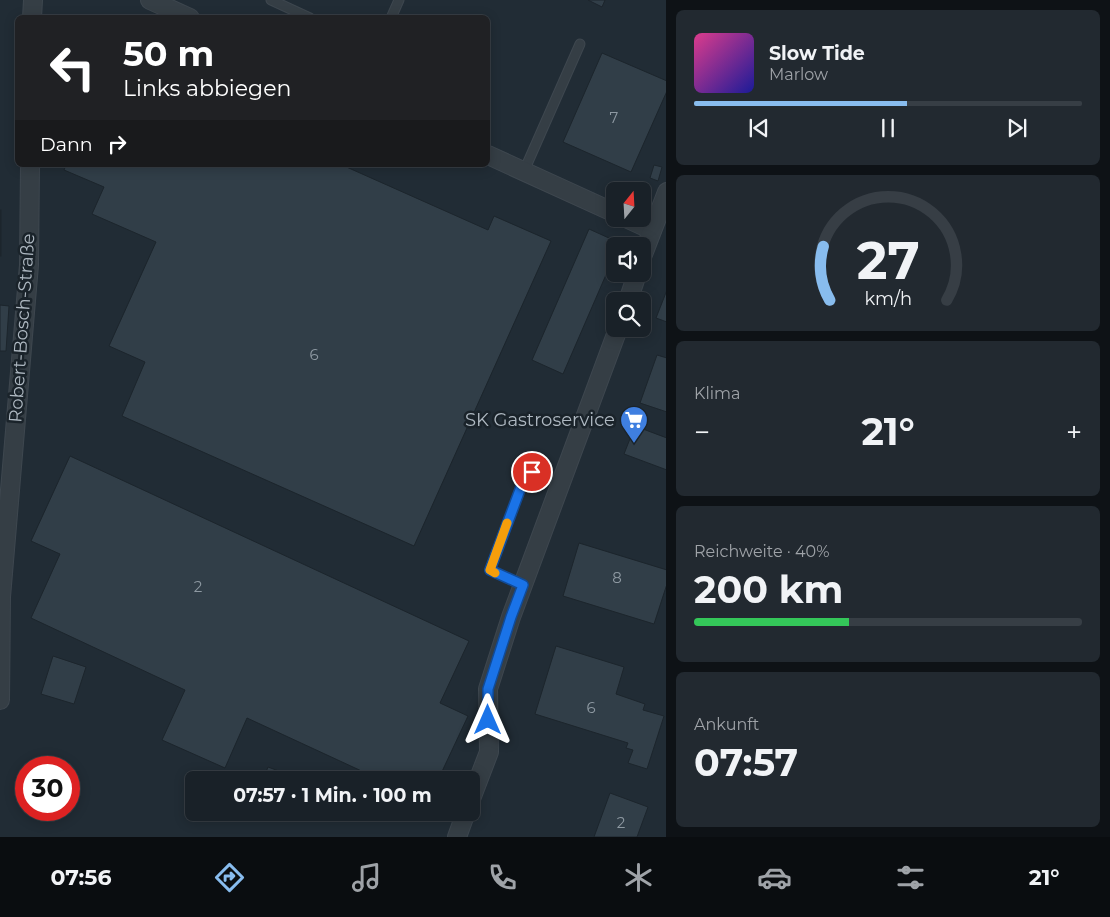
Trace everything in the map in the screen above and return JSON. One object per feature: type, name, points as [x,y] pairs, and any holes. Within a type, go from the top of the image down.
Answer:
[{"type":"street","points":[[32,15],[33,0]]},
{"type":"street","points":[[150,0],[183,15]]},
{"type":"street","points":[[490,155],[606,209]]},
{"type":"street","name":"Robert-Bosch-Straße","points":[[0,700],[1,597],[7,450],[30,265],[30,167]]},
{"type":"street","points":[[649,237],[666,192]]},
{"type":"street","points":[[648,228],[652,230]]},
{"type":"street","points":[[480,776],[489,752],[488,689],[511,617],[615,337]]},
{"type":"street","points":[[457,837],[463,821]]},
{"type":"lane","points":[[271,0],[304,15]]},
{"type":"lane","points":[[392,15],[399,0]]},
{"type":"lane","points":[[524,171],[580,44]]},
{"type":"lane","points":[[523,585],[490,570],[521,487],[532,472]]},
{"type":"building","points":[[588,0],[605,0],[602,7]]},
{"type":"building","points":[[602,53],[666,81],[666,93],[631,172],[563,142]]},
{"type":"building","points":[[654,165],[662,167],[658,181],[650,178]]},
{"type":"building","points":[[65,167],[346,167],[488,230],[494,216],[551,241],[414,546],[122,416],[145,362],[109,346],[156,242],[92,214],[104,187],[64,170]]},
{"type":"building","points":[[1,210],[1,256],[0,256]]},
{"type":"building","points":[[589,229],[607,237],[606,275],[563,374],[532,360]]},
{"type":"building","points":[[666,293],[666,322],[656,318]]},
{"type":"building","points":[[0,305],[9,306],[6,351],[0,351]]},
{"type":"building","points":[[657,355],[666,358],[666,412],[640,403]]},
{"type":"building","points":[[635,426],[666,438],[666,470],[624,454]]},
{"type":"building","points":[[70,456],[469,641],[440,703],[468,716],[442,771],[362,771],[247,718],[225,768],[162,740],[185,690],[31,618],[60,554],[31,541]]},
{"type":"building","points":[[579,543],[666,570],[666,587],[654,624],[563,596]]},
{"type":"building","points":[[556,646],[624,667],[616,694],[645,704],[643,710],[664,716],[647,769],[628,763],[633,750],[626,748],[628,743],[535,714]]},
{"type":"building","points":[[53,656],[86,667],[74,704],[41,694]]},
{"type":"building","points":[[268,767],[279,771],[266,771]]},
{"type":"building","points":[[610,793],[648,807],[637,837],[594,837]]},
{"type":"slow traffic","points":[[495,573],[490,570],[507,523]]},
{"type":"place","name":"SK Gastroservice","points":[[634,444]]},
{"type":"route","points":[[488,720],[488,689],[523,585],[490,570],[521,487],[532,472]]}]
